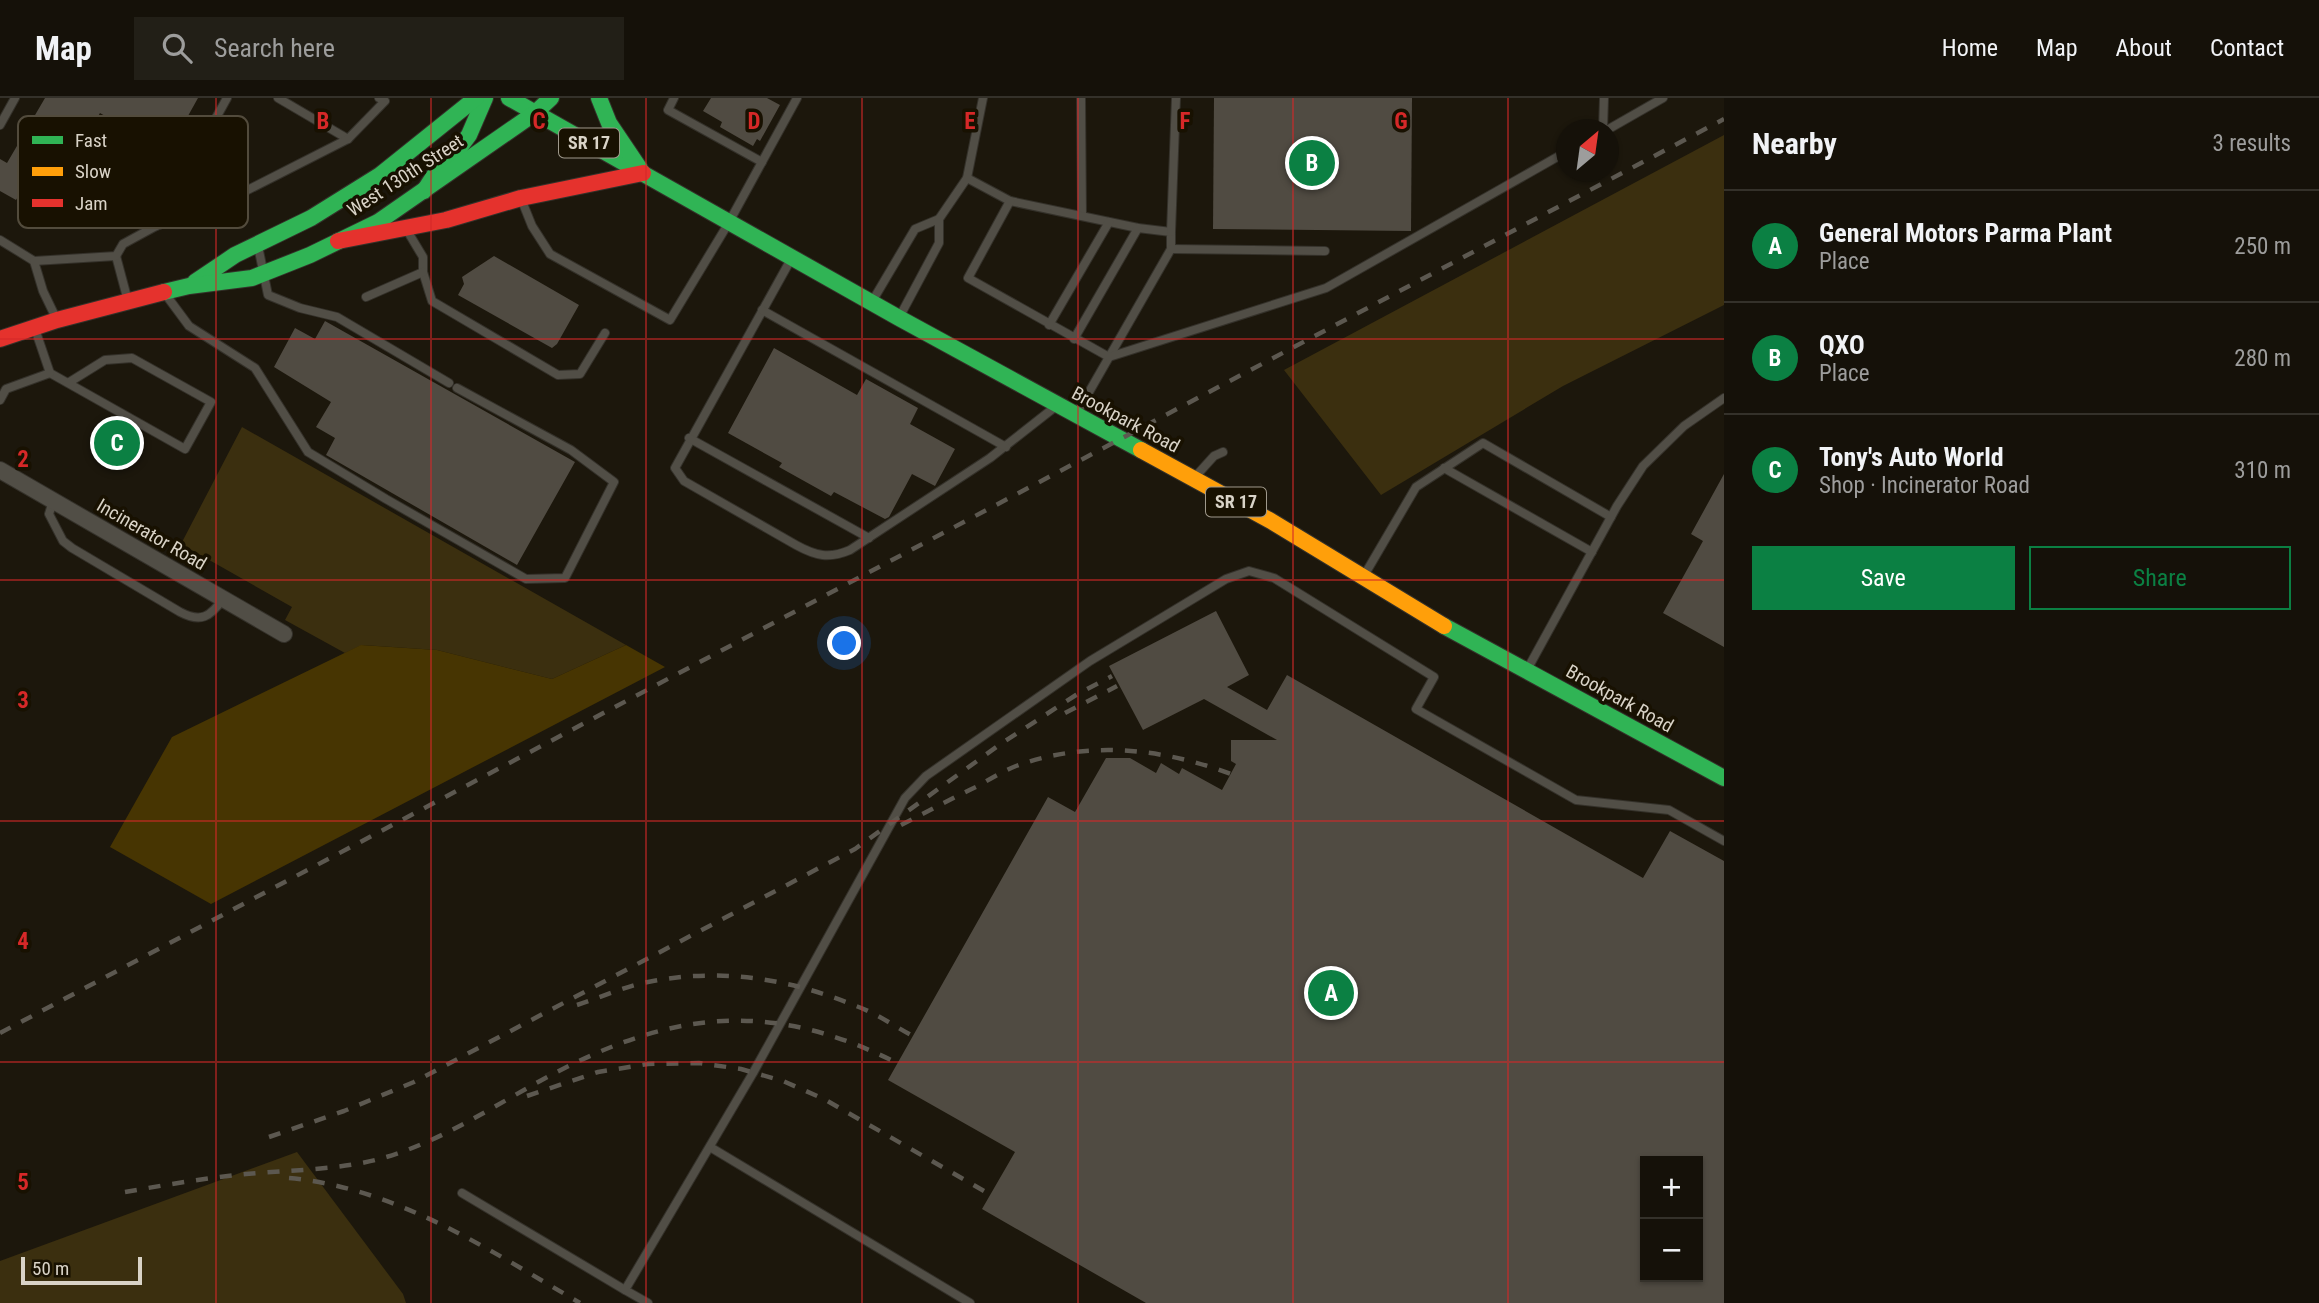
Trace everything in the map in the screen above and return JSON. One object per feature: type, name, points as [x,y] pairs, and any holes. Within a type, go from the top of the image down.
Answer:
[{"type":"main road","name":"West 130th Street","points":[[189,285],[235,256],[311,218],[380,175],[476,98]]},
{"type":"main road","points":[[424,191],[437,171],[452,158],[469,135],[485,98]]},
{"type":"main road","name":"Brookpark Road","points":[[509,98],[728,224],[1270,521],[1412,608],[1724,778]]},
{"type":"main road","name":"West 130th Street","points":[[0,339],[57,320],[189,285],[252,278],[338,241],[395,211],[535,113],[551,98]]},
{"type":"main road","points":[[338,241],[446,220],[521,198],[643,173],[609,123],[599,98]]},
{"type":"main road","points":[[380,175],[385,194],[395,211]]},
{"type":"street","name":"Incinerator Road","points":[[0,470],[284,634]]},
{"type":"lane","points":[[0,125],[15,98]]},
{"type":"lane","points":[[217,116],[227,98]]},
{"type":"lane","points":[[278,98],[348,139]]},
{"type":"lane","points":[[248,190],[348,139],[385,101],[379,98]]},
{"type":"lane","points":[[674,98],[668,110],[762,162]]},
{"type":"lane","points":[[521,198],[532,226],[550,254],[670,320],[728,224],[797,98]]},
{"type":"lane","points":[[871,303],[915,229],[939,219],[967,178],[983,98]]},
{"type":"lane","points":[[1081,98],[1082,216]]},
{"type":"lane","points":[[1076,415],[1171,249],[1176,98]]},
{"type":"lane","points":[[1604,98],[1605,119]]},
{"type":"lane","points":[[1619,122],[1663,98]]},
{"type":"lane","points":[[1010,201],[968,278],[1109,357],[1325,288],[1556,158]]},
{"type":"lane","points":[[967,178],[1010,201],[1138,228],[1171,232]]},
{"type":"lane","points":[[395,211],[423,257],[422,272],[432,301],[558,375],[580,374],[604,333]]},
{"type":"lane","points":[[899,318],[939,243],[939,219]]},
{"type":"lane","points":[[1049,325],[1109,222]]},
{"type":"lane","points":[[129,302],[116,256],[123,244],[152,228]]},
{"type":"lane","points":[[1074,339],[1138,228]]},
{"type":"lane","points":[[0,240],[34,261],[116,256]]},
{"type":"lane","points":[[258,244],[268,295],[300,308],[337,317],[449,383]]},
{"type":"lane","points":[[1171,249],[1325,251]]},
{"type":"lane","points":[[791,259],[675,468],[684,481],[814,555],[836,556],[850,550],[1006,447],[1056,405]]},
{"type":"lane","points":[[34,261],[43,291],[57,320]]},
{"type":"lane","points":[[366,297],[422,272]]},
{"type":"lane","points":[[164,293],[188,326],[255,368],[308,452],[526,579],[565,578],[614,482],[571,450],[457,388]]},
{"type":"lane","points":[[762,310],[1006,447]]},
{"type":"lane","points":[[35,329],[50,373],[186,449],[211,402],[132,358],[105,360],[68,383]]},
{"type":"lane","points":[[0,400],[6,389],[50,373]]},
{"type":"lane","points":[[1526,670],[1611,517],[1643,466],[1684,426],[1724,398]]},
{"type":"lane","points":[[689,439],[869,538]]},
{"type":"lane","points":[[1363,578],[1416,487],[1483,443],[1611,517]]},
{"type":"lane","points":[[1193,479],[1214,456],[1223,452]]},
{"type":"lane","points":[[1444,468],[1592,552]]},
{"type":"lane","points":[[53,501],[49,514],[63,541],[180,612],[191,618],[202,618],[215,610],[222,598]]},
{"type":"lane","points":[[625,1290],[710,1147],[905,798],[926,776],[1090,661],[1226,579],[1249,571],[1274,578],[1434,677],[1416,709],[1576,800],[1669,810],[1724,841]]},
{"type":"lane","points":[[710,1147],[970,1303]]},
{"type":"lane","points":[[462,1193],[648,1303]]},
{"type":"shaded area","points":[[1724,135],[1724,305],[1563,386],[1381,495],[1284,370]]},
{"type":"shaded area","points":[[242,427],[626,645],[552,679],[437,650],[362,645],[345,653],[285,620],[292,607],[181,544]]},
{"type":"shaded area","points":[[361,645],[437,650],[552,679],[626,645],[665,667],[211,904],[110,847],[172,737]]},
{"type":"shaded area","points":[[297,1152],[403,1294],[406,1303],[0,1303],[0,1261]]},
{"type":"building","points":[[45,98],[198,98],[188,116],[105,116],[100,113],[98,116],[34,116]]},
{"type":"building","points":[[711,98],[767,98],[780,105],[760,141],[757,139],[753,146],[720,127],[722,122],[703,111]]},
{"type":"building","points":[[1214,98],[1412,98],[1411,231],[1213,229]]},
{"type":"building","points":[[18,144],[16,200],[0,191],[0,159],[7,163]]},
{"type":"building","points":[[494,256],[579,305],[557,344],[552,348],[458,295],[464,284],[462,277]]},
{"type":"building","points":[[325,321],[575,462],[517,565],[326,455],[335,438],[316,427],[331,402],[274,367],[295,328],[315,339]]},
{"type":"building","points":[[774,348],[857,395],[866,379],[918,408],[910,424],[955,449],[935,486],[912,474],[889,517],[885,519],[834,492],[831,496],[779,467],[782,463],[728,433]]},
{"type":"building","points":[[1724,474],[1724,647],[1663,613],[1703,541],[1691,534]]},
{"type":"building","points":[[1216,611],[1249,675],[1227,687],[1267,710],[1287,675],[1643,878],[1670,831],[1724,861],[1724,1303],[1146,1303],[982,1209],[1015,1152],[888,1080],[1048,797],[1075,812],[1106,758],[1130,758],[1156,773],[1161,763],[1179,774],[1182,768],[1222,790],[1236,764],[1231,761],[1231,740],[1277,740],[1204,699],[1143,730],[1109,666]]},
{"type":"railway","points":[[0,1033],[1724,119]]},
{"type":"railway","points":[[269,1137],[344,1111],[414,1082],[855,849],[1002,743],[1076,695],[1112,676]]},
{"type":"railway","points":[[1065,713],[1117,686]]},
{"type":"railway","points":[[901,825],[1011,768],[1070,753],[1097,750],[1151,753],[1205,765],[1231,774]]},
{"type":"railway","points":[[577,1005],[625,988],[679,977],[756,978],[831,997],[871,1012],[913,1036]]},
{"type":"railway","points":[[125,1192],[231,1176],[350,1165],[383,1158],[444,1134],[586,1058],[631,1040],[674,1028],[717,1021],[760,1021],[804,1028],[849,1042],[897,1063]]},
{"type":"railway","points":[[527,1096],[598,1072],[648,1064],[699,1063],[741,1069],[783,1081],[824,1099],[991,1195]]},
{"type":"railway","points":[[289,1178],[329,1184],[405,1208],[441,1224],[580,1303]]},
{"type":"traffic: fast","points":[[195,282],[235,255],[311,218],[380,175],[476,98]]},
{"type":"traffic: fast","points":[[424,191],[437,171],[452,158],[469,135],[485,98]]},
{"type":"traffic: fast","points":[[509,98],[899,318],[1141,450]]},
{"type":"traffic: fast","points":[[164,292],[252,278],[310,255],[378,222],[535,113],[551,98]]},
{"type":"traffic: fast","points":[[599,98],[609,123],[640,169]]},
{"type":"traffic: fast","points":[[1444,626],[1724,778]]},
{"type":"traffic: slow","points":[[1141,450],[1271,521],[1444,626]]},
{"type":"traffic: jam","points":[[338,241],[446,220],[521,198],[643,173]]},
{"type":"traffic: jam","points":[[0,339],[57,320],[164,292]]},
{"type":"place","name":"QXO","points":[[1312,163]]},
{"type":"place","name":"Tony's Auto World","points":[[117,443]]},
{"type":"place","name":"General Motors Parma Plant","points":[[1331,993]]}]
